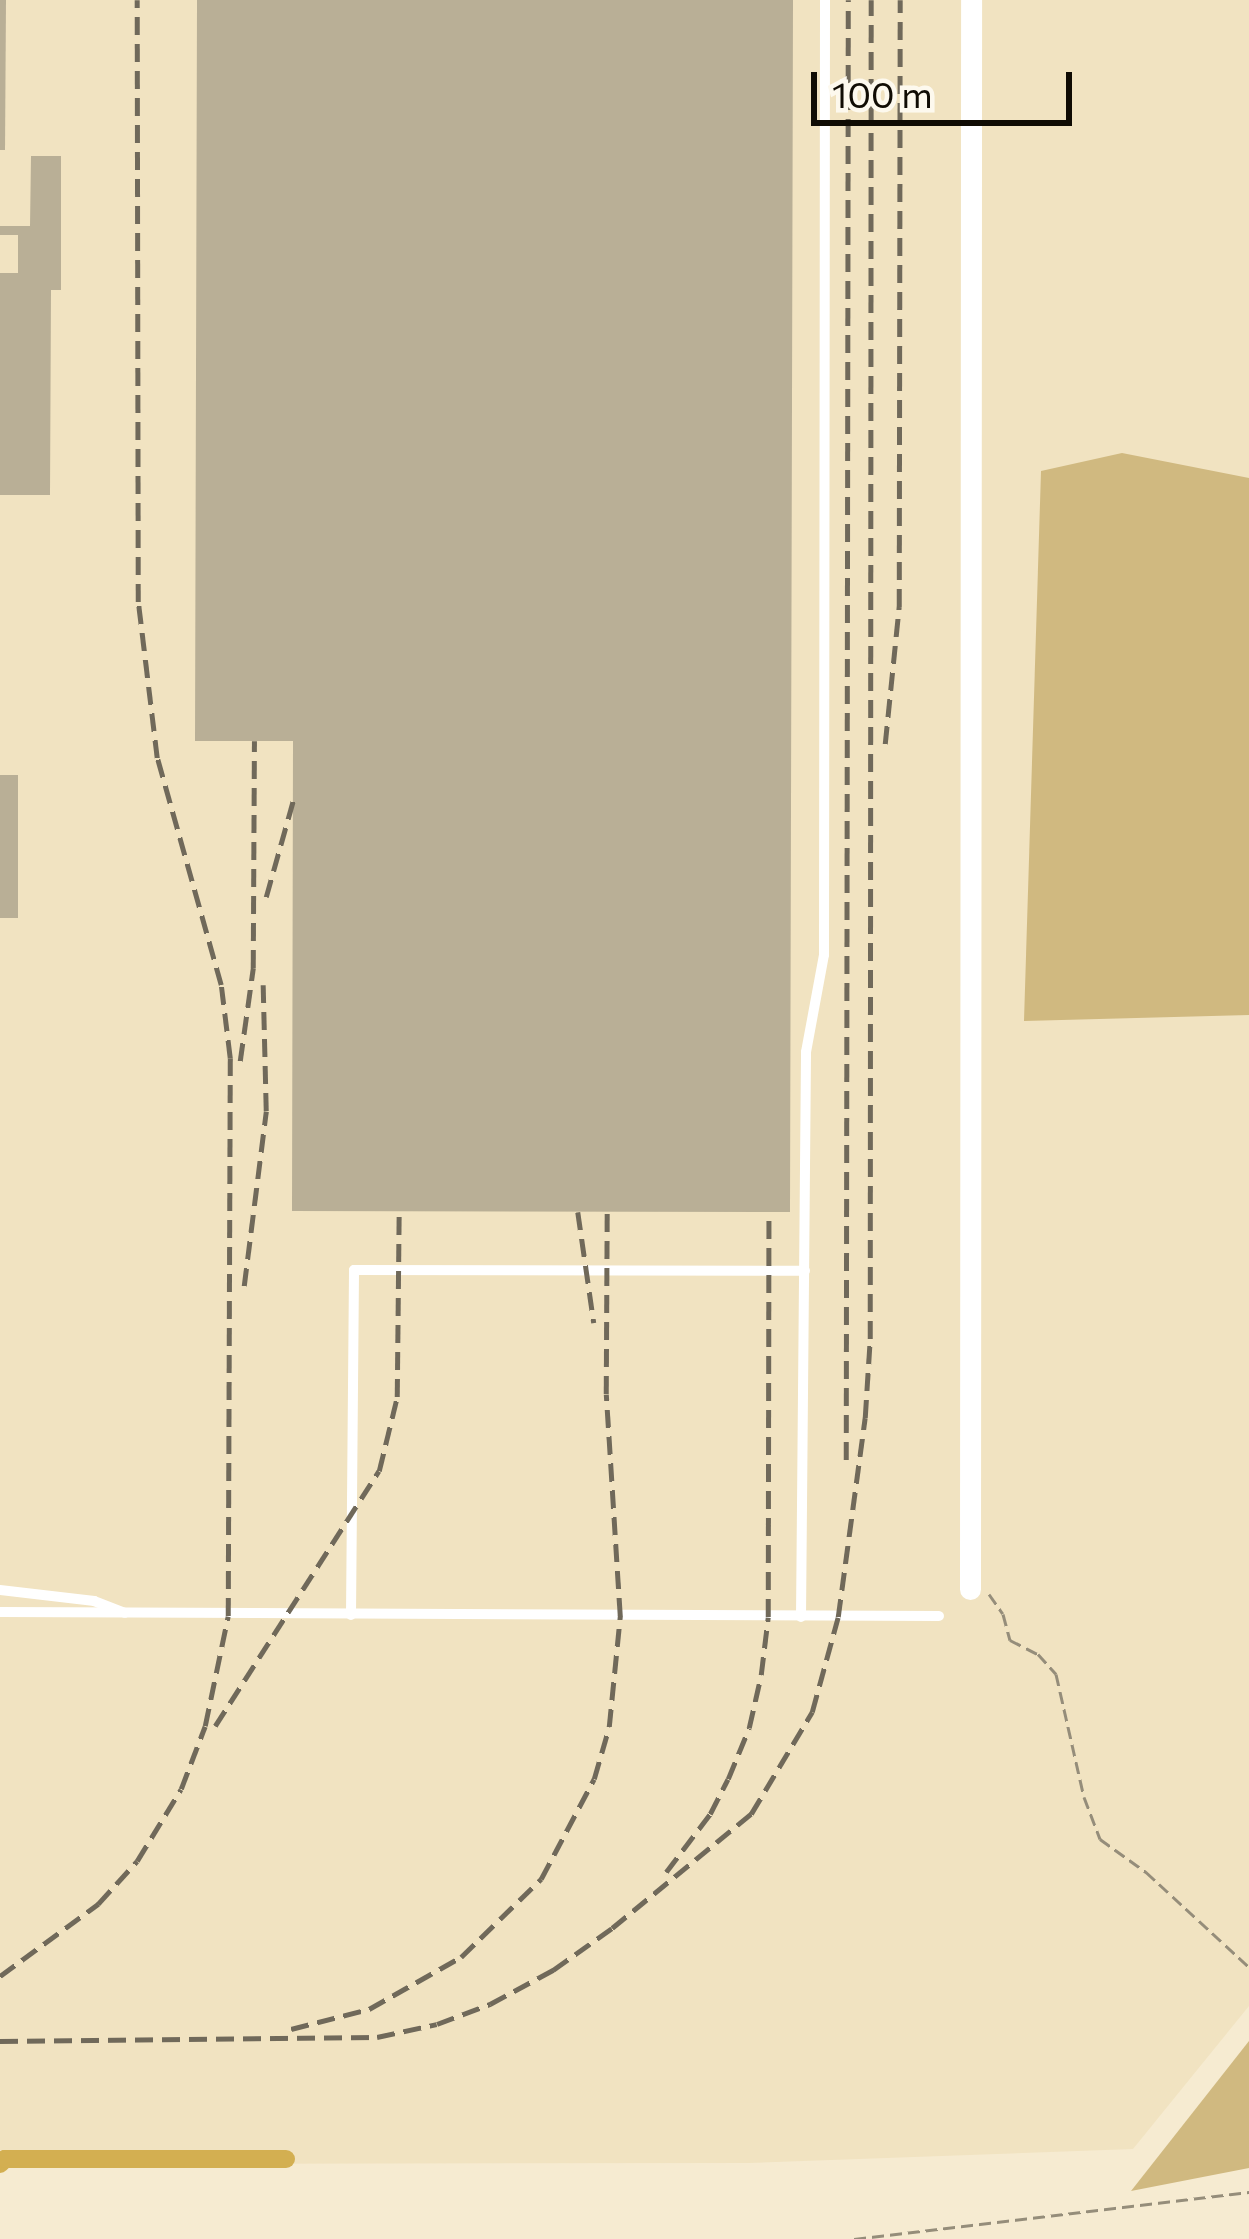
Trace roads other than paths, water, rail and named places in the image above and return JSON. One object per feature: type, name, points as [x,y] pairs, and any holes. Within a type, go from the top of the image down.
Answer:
[{"type":"street","points":[[970,1589],[971,0]]},
{"type":"lane","points":[[802,1617],[806,1052],[824,955],[825,0]]},
{"type":"lane","points":[[351,1615],[354,1270],[805,1271]]},
{"type":"lane","points":[[0,1590],[94,1601],[128,1616]]},
{"type":"lane","points":[[0,1612],[939,1616]]},
{"type":"waterway","points":[[0,2164],[5,2159],[286,2159]]},
{"type":"railway","points":[[0,1976],[98,1904],[137,1861],[181,1789],[205,1726],[228,1616],[230,1058],[221,985],[157,758],[138,602],[137,0]]},
{"type":"railway","points":[[846,1460],[848,0]]},
{"type":"railway","points":[[0,2041],[377,2037],[437,2024],[490,2004],[553,1970],[612,1928],[751,1814],[812,1712],[838,1617],[865,1418],[870,1339],[871,0]]},
{"type":"railway","points":[[885,744],[899,607],[900,0]]},
{"type":"railway","points":[[240,1061],[253,968],[254,741]]},
{"type":"railway","points":[[266,897],[293,801]]},
{"type":"railway","points":[[244,1286],[266,1111],[263,985]]},
{"type":"railway","points":[[215,1726],[379,1471],[397,1397],[399,1211]]},
{"type":"railway","points":[[578,1212],[594,1323]]},
{"type":"railway","points":[[291,2029],[369,2009],[461,1957],[541,1879],[594,1779],[609,1727],[620,1616],[606,1394],[607,1212]]},
{"type":"railway","points":[[666,1872],[710,1814],[728,1779],[749,1728],[761,1675],[768,1617],[769,1212]]}]
